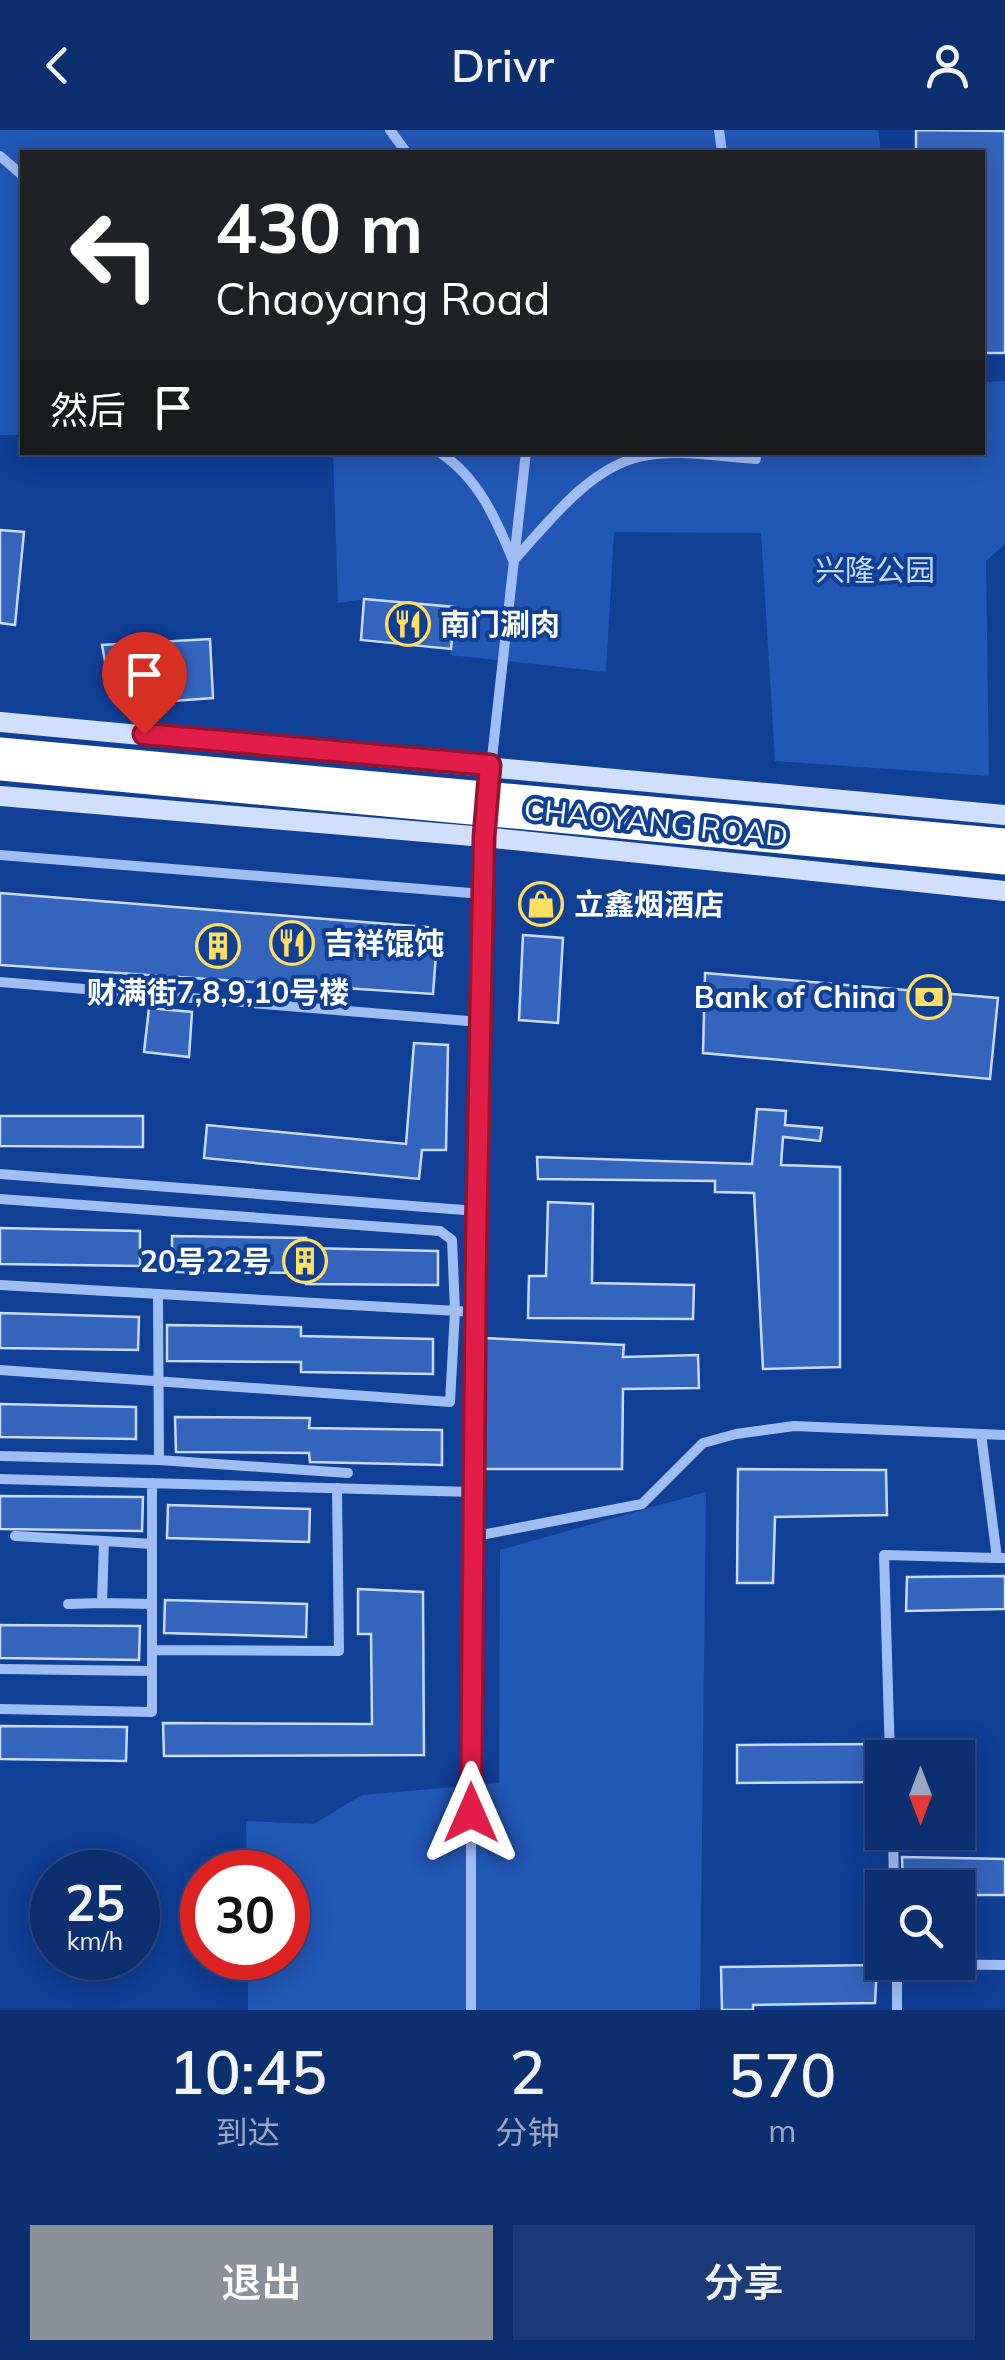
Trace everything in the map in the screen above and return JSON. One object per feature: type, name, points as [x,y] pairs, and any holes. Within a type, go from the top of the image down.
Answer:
[{"type":"highway","name":"CHAOYANG ROAD","points":[[0,750],[486,814],[1005,840]]},
{"type":"highway","name":"CHAOYANG ROAD","points":[[0,768],[1005,862]]},
{"type":"street","points":[[0,156],[20,173]]},
{"type":"street","points":[[444,455],[457,464],[492,510],[514,560]]},
{"type":"street","points":[[470,2010],[471,1537],[483,894],[490,765],[526,455]]},
{"type":"street","points":[[514,560],[567,502],[604,474],[636,457],[655,455]]},
{"type":"street","points":[[682,455],[756,459],[755,455]]},
{"type":"street","name":"CHAOYANG ROAD","points":[[0,722],[1005,815]]},
{"type":"street","name":"CHAOYANG ROAD","points":[[0,796],[486,814],[1005,892]]},
{"type":"street","points":[[0,854],[483,894]]},
{"type":"street","points":[[0,982],[480,1022]]},
{"type":"street","points":[[0,1174],[477,1211]]},
{"type":"street","points":[[0,1200],[440,1232],[452,1240],[455,1311],[450,1402],[0,1370]]},
{"type":"street","points":[[0,1285],[475,1312]]},
{"type":"street","points":[[158,1294],[159,1460]]},
{"type":"street","points":[[471,1537],[642,1504],[704,1443],[736,1434],[794,1426],[1005,1436]]},
{"type":"street","points":[[889,1740],[884,1555],[1001,1558],[981,1434]]},
{"type":"street","points":[[0,1456],[159,1460],[348,1473]]},
{"type":"street","points":[[0,1478],[472,1492]]},
{"type":"street","points":[[0,1709],[152,1712],[152,1483]]},
{"type":"street","points":[[152,1650],[338,1651],[337,1488]]},
{"type":"street","points":[[15,1536],[152,1544]]},
{"type":"street","points":[[102,1603],[104,1541]]},
{"type":"street","points":[[68,1604],[152,1604]]},
{"type":"street","points":[[0,1669],[152,1670]]},
{"type":"street","points":[[975,1964],[1005,1965]]},
{"type":"street","points":[[897,1980],[897,2010]]},
{"type":"green space","points":[[0,130],[878,130],[881,150],[20,150],[20,435],[0,435]]},
{"type":"green space","name":"兴隆公园","points":[[1005,381],[1005,544],[986,561],[989,776],[775,761],[761,533],[614,532],[606,672],[450,655],[454,607],[365,599],[338,603],[333,455],[985,455],[985,382]]},
{"type":"green space","points":[[706,1492],[700,2010],[248,2010],[248,1980],[310,1980],[310,1850],[247,1850],[246,1821],[314,1824],[362,1795],[499,1783],[500,1550]]},
{"type":"building","points":[[916,130],[1005,131],[1005,353],[985,353],[985,150],[916,150]]},
{"type":"building","points":[[0,530],[24,532],[15,625],[0,623]]},
{"type":"building","name":"南门涮肉","points":[[364,599],[455,607],[451,649],[361,640]]},
{"type":"building","points":[[210,639],[213,698],[173,701],[173,688],[110,689],[102,645]]},
{"type":"building","name":"财满街7,8,9,10号楼","points":[[0,893],[438,928],[433,994],[0,965]]},
{"type":"building","points":[[523,935],[563,938],[558,1023],[519,1020]]},
{"type":"building","points":[[705,973],[998,998],[990,1079],[703,1053]]},
{"type":"building","points":[[149,1008],[192,1012],[189,1057],[144,1052]]},
{"type":"building","points":[[414,1043],[448,1045],[446,1150],[422,1150],[419,1179],[204,1158],[207,1125],[406,1144]]},
{"type":"building","points":[[757,1109],[786,1111],[785,1125],[822,1128],[820,1141],[783,1137],[781,1165],[840,1167],[840,1367],[763,1369],[754,1193],[715,1192],[715,1181],[538,1179],[537,1157],[752,1164]]},
{"type":"building","points":[[0,1116],[143,1116],[143,1147],[0,1146]]},
{"type":"building","points":[[548,1202],[593,1204],[592,1283],[694,1285],[693,1319],[528,1318],[529,1276],[546,1276]]},
{"type":"building","points":[[0,1228],[140,1231],[140,1266],[0,1264]]},
{"type":"building","name":"20号22号","points":[[172,1236],[306,1238],[306,1248],[438,1251],[438,1285],[306,1284],[306,1273],[172,1272]]},
{"type":"building","points":[[0,1313],[139,1317],[138,1350],[0,1348]]},
{"type":"building","points":[[167,1325],[301,1327],[301,1336],[433,1339],[433,1374],[301,1372],[301,1362],[167,1361]]},
{"type":"building","points":[[484,1338],[624,1345],[623,1357],[698,1355],[699,1388],[623,1389],[622,1469],[484,1469]]},
{"type":"building","points":[[0,1404],[136,1407],[136,1439],[0,1437]]},
{"type":"building","points":[[175,1417],[310,1418],[309,1428],[442,1430],[442,1465],[310,1462],[309,1453],[176,1452]]},
{"type":"building","points":[[738,1469],[886,1470],[887,1515],[775,1517],[773,1583],[737,1583]]},
{"type":"building","points":[[0,1496],[143,1497],[142,1531],[0,1529]]},
{"type":"building","points":[[168,1505],[310,1509],[309,1542],[167,1538]]},
{"type":"building","points":[[1005,1576],[1005,1609],[906,1611],[907,1577]]},
{"type":"building","points":[[358,1589],[423,1592],[424,1755],[164,1756],[163,1723],[372,1724],[371,1634],[358,1634]]},
{"type":"building","points":[[165,1600],[307,1604],[306,1637],[164,1633]]},
{"type":"building","points":[[0,1625],[140,1626],[139,1660],[0,1658]]},
{"type":"building","points":[[0,1726],[127,1727],[126,1761],[0,1759]]},
{"type":"building","points":[[865,1744],[865,1782],[737,1783],[737,1745]]},
{"type":"building","points":[[902,1857],[1005,1859],[1005,1895],[975,1895],[975,1870],[902,1870]]},
{"type":"building","points":[[865,1965],[865,1980],[876,1980],[875,2003],[753,2005],[753,2010],[722,2010],[721,1967]]},
{"type":"place","name":"南门涮肉","points":[[408,624]]},
{"type":"place","name":"立鑫烟酒店","points":[[541,904]]},
{"type":"place","name":"吉祥馄饨","points":[[292,943]]},
{"type":"place","name":"财满街7,8,9,10号楼","points":[[218,946]]},
{"type":"place","name":"Bank of China","points":[[929,997]]},
{"type":"place","name":"20号22号","points":[[305,1261]]},
{"type":"route","points":[[144,734],[490,765],[484,837],[476,1245],[471,1813]]}]
